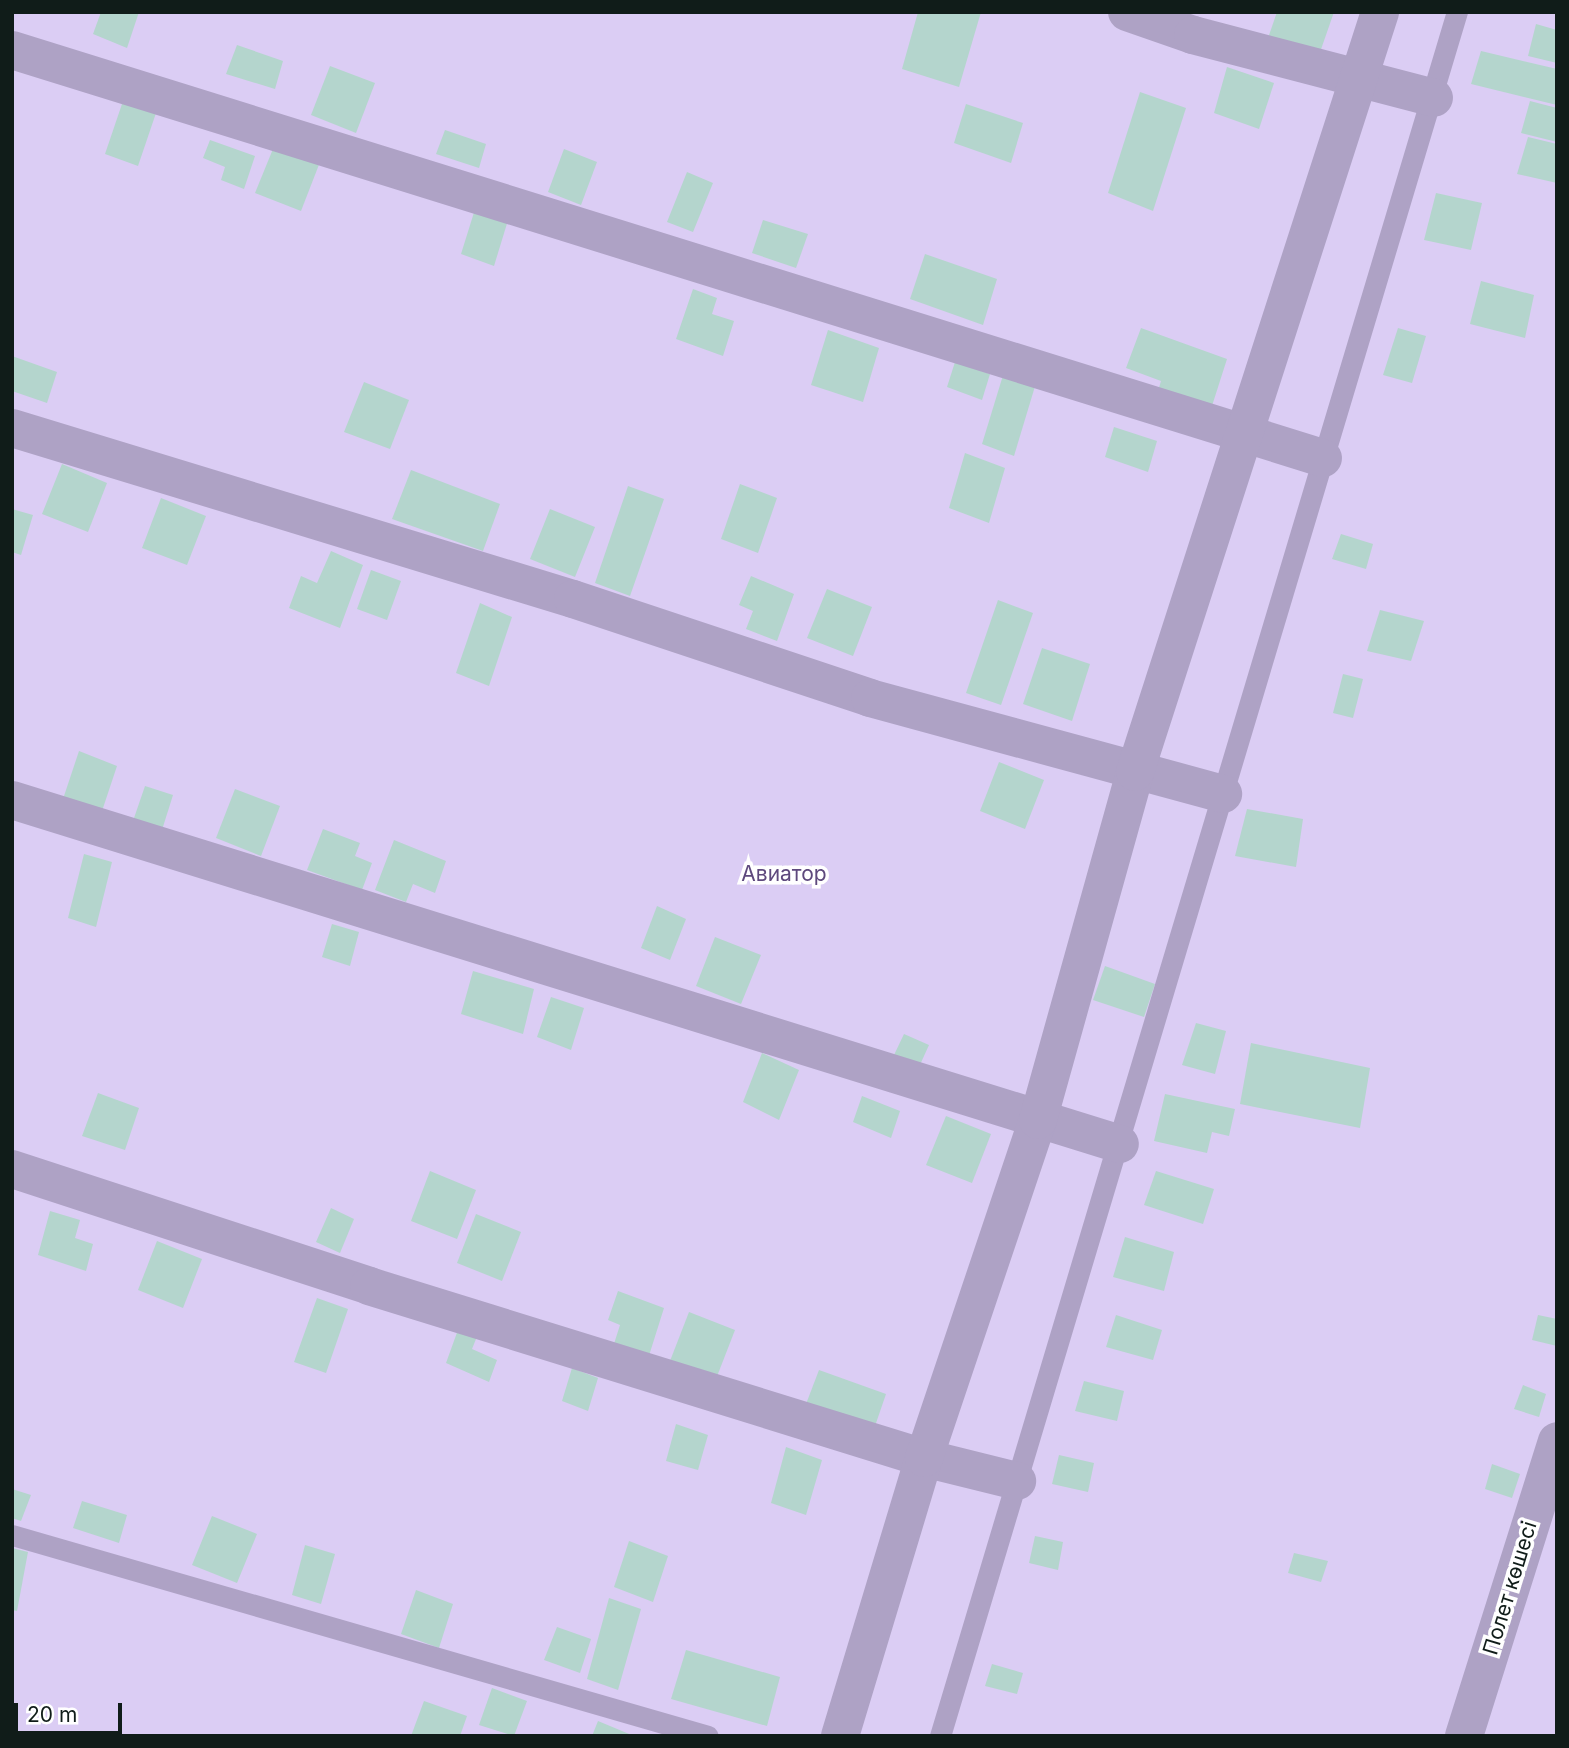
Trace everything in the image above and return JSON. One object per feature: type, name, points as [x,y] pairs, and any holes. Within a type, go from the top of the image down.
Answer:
[{"type":"street","points":[[1127,12],[1361,81],[1434,98]]},
{"type":"street","points":[[840,1736],[924,1458],[1038,1120],[1135,772],[1361,81],[1380,12]]},
{"type":"street","points":[[12,50],[1323,458]]},
{"type":"street","points":[[12,428],[560,595],[870,698],[1223,794]]},
{"type":"street","points":[[12,800],[1120,1144]]},
{"type":"street","points":[[12,1170],[924,1458],[1017,1481]]},
{"type":"street","name":"Полет көшесі","points":[[1464,1736],[1557,1440]]},
{"type":"lane","points":[[940,1736],[1120,1144],[1323,458],[1434,98],[1457,12]]},
{"type":"lane","points":[[12,1535],[708,1736]]},
{"type":"green space","name":"Авиатор","points":[[12,12],[1557,12],[1557,1736],[12,1736]]},
{"type":"building","points":[[101,12],[139,12],[127,48],[93,34]]},
{"type":"building","points":[[918,12],[981,12],[959,87],[902,69]]},
{"type":"building","points":[[1277,12],[1334,12],[1318,58],[1268,38]]},
{"type":"building","points":[[1536,24],[1557,30],[1557,63],[1528,56]]},
{"type":"building","points":[[237,45],[283,61],[275,89],[226,74]]},
{"type":"building","points":[[1481,51],[1557,69],[1557,105],[1471,84]]},
{"type":"building","points":[[330,66],[375,83],[356,133],[311,115]]},
{"type":"building","points":[[1227,67],[1274,83],[1259,129],[1214,113]]},
{"type":"building","points":[[1140,92],[1186,108],[1153,211],[1108,193]]},
{"type":"building","points":[[123,101],[156,113],[138,166],[105,154]]},
{"type":"building","points":[[1530,101],[1557,108],[1557,142],[1521,133]]},
{"type":"building","points":[[966,104],[1023,123],[1011,163],[954,143]]},
{"type":"building","points":[[445,130],[486,144],[479,168],[436,154]]},
{"type":"building","points":[[1528,137],[1557,144],[1557,183],[1517,174]]},
{"type":"building","points":[[210,140],[255,156],[244,189],[221,180],[225,167],[203,158]]},
{"type":"building","points":[[275,144],[320,162],[301,211],[255,193]]},
{"type":"building","points":[[564,149],[597,162],[581,205],[548,192]]},
{"type":"building","points":[[687,172],[713,183],[693,232],[667,222]]},
{"type":"building","points":[[1436,193],[1482,203],[1471,250],[1424,240]]},
{"type":"building","points":[[476,206],[509,217],[494,266],[461,254]]},
{"type":"building","points":[[763,220],[808,234],[796,268],[752,253]]},
{"type":"building","points":[[925,254],[997,279],[983,325],[910,299]]},
{"type":"building","points":[[1481,281],[1534,295],[1525,338],[1470,324]]},
{"type":"building","points":[[693,289],[717,298],[712,314],[734,321],[723,356],[676,339]]},
{"type":"building","points":[[1141,328],[1227,359],[1211,409],[1158,391],[1161,381],[1126,368]]},
{"type":"building","points":[[1398,328],[1426,336],[1412,383],[1383,375]]},
{"type":"building","points":[[828,330],[879,348],[863,402],[811,385]]},
{"type":"building","points":[[12,356],[57,372],[47,403],[12,391]]},
{"type":"building","points":[[955,362],[990,374],[982,400],[947,387]]},
{"type":"building","points":[[1004,372],[1036,383],[1014,456],[982,444]]},
{"type":"building","points":[[364,382],[409,400],[390,449],[344,432]]},
{"type":"building","points":[[1114,427],[1157,441],[1148,472],[1105,457]]},
{"type":"building","points":[[965,453],[1005,468],[989,523],[949,508]]},
{"type":"building","points":[[62,464],[107,483],[88,532],[42,514]]},
{"type":"building","points":[[411,470],[500,504],[483,551],[392,519]]},
{"type":"building","points":[[740,484],[777,498],[758,553],[721,539]]},
{"type":"building","points":[[628,486],[664,499],[630,596],[595,583]]},
{"type":"building","points":[[161,498],[206,516],[187,565],[142,548]]},
{"type":"building","points":[[12,509],[33,515],[21,555],[12,552]]},
{"type":"building","points":[[550,509],[595,527],[575,577],[530,559]]},
{"type":"building","points":[[1341,534],[1373,544],[1366,569],[1332,559]]},
{"type":"building","points":[[331,551],[363,565],[340,628],[289,608],[301,576],[317,583]]},
{"type":"building","points":[[371,570],[401,581],[387,620],[357,609]]},
{"type":"building","points":[[751,576],[794,594],[777,641],[746,629],[753,611],[739,605]]},
{"type":"building","points":[[827,589],[872,607],[853,656],[807,638]]},
{"type":"building","points":[[998,600],[1033,613],[1001,705],[966,693]]},
{"type":"building","points":[[480,603],[512,617],[489,686],[456,673]]},
{"type":"building","points":[[1380,610],[1424,621],[1411,661],[1367,651]]},
{"type":"building","points":[[1042,648],[1090,664],[1072,721],[1023,704]]},
{"type":"building","points":[[1343,674],[1363,679],[1353,718],[1333,713]]},
{"type":"building","points":[[79,751],[117,766],[101,814],[62,802]]},
{"type":"building","points":[[999,762],[1044,780],[1025,829],[980,811]]},
{"type":"building","points":[[145,786],[173,795],[162,830],[133,821]]},
{"type":"building","points":[[235,789],[280,806],[261,856],[216,838]]},
{"type":"building","points":[[1247,809],[1303,819],[1296,867],[1235,856]]},
{"type":"building","points":[[323,829],[360,843],[355,856],[372,863],[362,890],[307,870]]},
{"type":"building","points":[[394,840],[446,861],[435,893],[413,884],[406,902],[375,890]]},
{"type":"building","points":[[84,854],[112,862],[96,927],[68,918]]},
{"type":"building","points":[[657,906],[686,919],[670,960],[641,948]]},
{"type":"building","points":[[332,924],[359,932],[350,966],[322,957]]},
{"type":"building","points":[[715,937],[761,955],[741,1004],[696,986]]},
{"type":"building","points":[[1105,966],[1155,984],[1144,1017],[1093,1000]]},
{"type":"building","points":[[473,971],[534,989],[523,1034],[461,1014]]},
{"type":"building","points":[[551,997],[584,1008],[571,1050],[537,1037]]},
{"type":"building","points":[[1196,1023],[1226,1031],[1215,1074],[1182,1065]]},
{"type":"building","points":[[904,1034],[929,1045],[919,1067],[894,1055]]},
{"type":"building","points":[[1251,1043],[1370,1068],[1360,1128],[1240,1104]]},
{"type":"building","points":[[762,1053],[799,1070],[779,1120],[743,1102]]},
{"type":"building","points":[[98,1093],[139,1108],[125,1150],[82,1136]]},
{"type":"building","points":[[1165,1094],[1235,1109],[1229,1136],[1212,1132],[1207,1153],[1154,1141]]},
{"type":"building","points":[[862,1096],[900,1111],[891,1138],[853,1122]]},
{"type":"building","points":[[946,1116],[991,1134],[972,1183],[926,1165]]},
{"type":"building","points":[[430,1171],[476,1190],[457,1239],[411,1221]]},
{"type":"building","points":[[1156,1171],[1214,1189],[1203,1224],[1144,1205]]},
{"type":"building","points":[[331,1208],[354,1219],[340,1253],[316,1242]]},
{"type":"building","points":[[50,1211],[80,1220],[75,1238],[93,1244],[86,1271],[38,1255]]},
{"type":"building","points":[[476,1214],[521,1232],[502,1281],[457,1263]]},
{"type":"building","points":[[1125,1237],[1174,1252],[1164,1291],[1113,1277]]},
{"type":"building","points":[[157,1241],[202,1259],[183,1308],[138,1290]]},
{"type":"building","points":[[618,1291],[664,1308],[647,1362],[612,1350],[620,1325],[608,1320]]},
{"type":"building","points":[[317,1298],[348,1309],[326,1373],[294,1362]]},
{"type":"building","points":[[689,1312],[735,1330],[716,1379],[670,1361]]},
{"type":"building","points":[[1116,1315],[1162,1330],[1153,1360],[1106,1347]]},
{"type":"building","points":[[1538,1315],[1557,1319],[1557,1346],[1532,1340]]},
{"type":"building","points":[[459,1327],[478,1334],[472,1349],[497,1360],[489,1382],[446,1363]]},
{"type":"building","points":[[572,1368],[598,1378],[588,1411],[562,1401]]},
{"type":"building","points":[[819,1370],[886,1394],[874,1429],[806,1404]]},
{"type":"building","points":[[1084,1381],[1124,1391],[1117,1421],[1075,1411]]},
{"type":"building","points":[[1523,1385],[1546,1394],[1539,1417],[1514,1409]]},
{"type":"building","points":[[676,1424],[708,1435],[698,1470],[666,1461]]},
{"type":"building","points":[[786,1447],[822,1460],[806,1515],[771,1503]]},
{"type":"building","points":[[1059,1455],[1094,1463],[1088,1492],[1052,1484]]},
{"type":"building","points":[[1492,1464],[1520,1474],[1512,1498],[1485,1489]]},
{"type":"building","points":[[12,1489],[31,1495],[21,1521],[12,1518]]},
{"type":"building","points":[[82,1501],[127,1515],[119,1543],[73,1528]]},
{"type":"building","points":[[212,1516],[257,1534],[237,1583],[192,1565]]},
{"type":"building","points":[[1035,1536],[1063,1542],[1058,1570],[1029,1563]]},
{"type":"building","points":[[629,1541],[668,1556],[653,1602],[614,1587]]},
{"type":"building","points":[[305,1545],[335,1554],[321,1604],[292,1595]]},
{"type":"building","points":[[12,1548],[28,1552],[17,1611],[12,1610]]},
{"type":"building","points":[[1294,1553],[1328,1561],[1321,1582],[1288,1573]]},
{"type":"building","points":[[416,1590],[453,1604],[439,1648],[401,1634]]},
{"type":"building","points":[[609,1598],[641,1609],[618,1690],[587,1679]]},
{"type":"building","points":[[557,1627],[591,1639],[580,1673],[544,1660]]},
{"type":"building","points":[[686,1650],[780,1677],[767,1726],[671,1699]]},
{"type":"building","points":[[992,1664],[1023,1673],[1017,1694],[985,1686]]},
{"type":"building","points":[[492,1688],[527,1701],[514,1736],[479,1725]]},
{"type":"building","points":[[424,1701],[467,1716],[460,1736],[411,1736]]},
{"type":"building","points":[[598,1721],[634,1736],[592,1736]]}]
